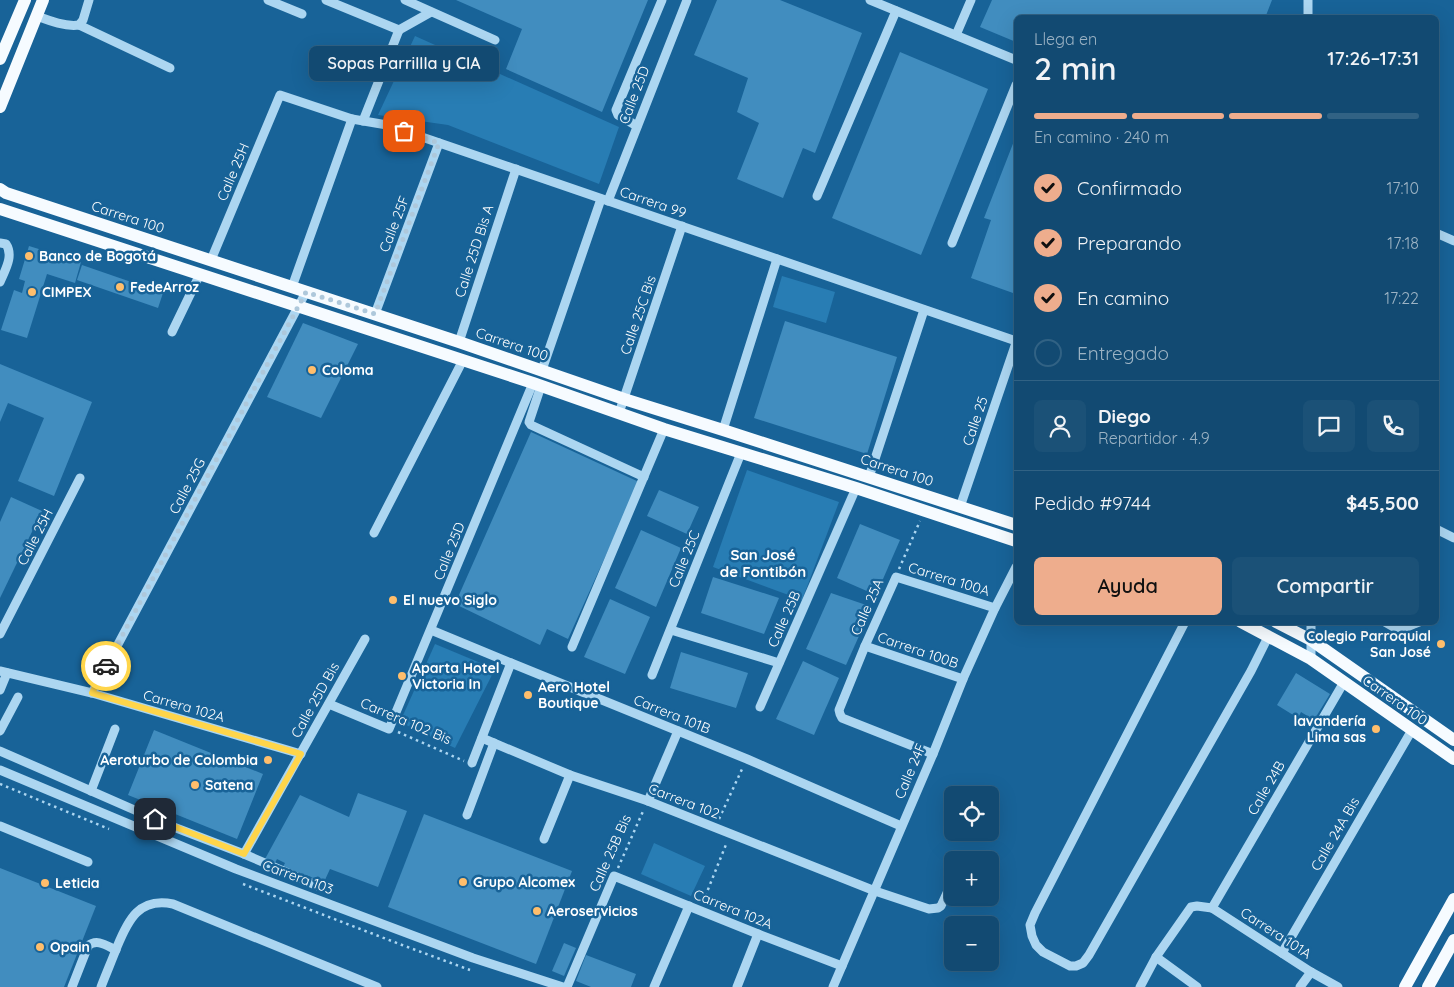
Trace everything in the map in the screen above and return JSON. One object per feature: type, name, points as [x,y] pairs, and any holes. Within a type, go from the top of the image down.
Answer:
[{"type":"main road","points":[[0,59],[25,0]]},
{"type":"main road","points":[[0,107],[43,0]]},
{"type":"main road","name":"Carrera 100","points":[[0,189],[6,193],[375,314],[624,399],[1014,524]]},
{"type":"main road","points":[[0,209],[463,360],[664,428],[856,488],[1014,540]]},
{"type":"main road","name":"Carrera 100","points":[[1246,625],[1311,659],[1454,759]]},
{"type":"main road","name":"Carrera 100","points":[[1282,625],[1310,640],[1454,740]]},
{"type":"main road","points":[[1405,987],[1454,899]]},
{"type":"main road","points":[[1428,987],[1450,956],[1454,940]]},
{"type":"street","points":[[80,25],[89,0]]},
{"type":"street","points":[[268,0],[302,14]]},
{"type":"street","points":[[326,0],[399,30]]},
{"type":"street","points":[[405,0],[495,40]]},
{"type":"street","points":[[637,126],[618,115],[616,110],[662,0]]},
{"type":"street","name":"Calle 25D","points":[[542,370],[605,200],[637,126],[687,0]]},
{"type":"street","points":[[870,0],[1014,59]]},
{"type":"street","points":[[956,35],[970,0]]},
{"type":"street","points":[[1308,0],[1308,15]]},
{"type":"street","points":[[816,196],[896,11]]},
{"type":"street","points":[[363,121],[399,30],[431,12]]},
{"type":"street","points":[[37,16],[73,26],[80,25],[170,68]]},
{"type":"street","points":[[952,244],[1014,89]]},
{"type":"street","name":"Carrera 99","points":[[280,95],[352,120],[387,125],[1014,341]]},
{"type":"street","name":"Calle 25H","points":[[211,260],[280,95]]},
{"type":"street","points":[[292,287],[352,120]]},
{"type":"street","name":"Calle 25F","points":[[375,314],[439,143]]},
{"type":"street","name":"Calle 25D Bis A","points":[[459,342],[516,169]]},
{"type":"street","name":"Calle 25C Bis","points":[[619,413],[682,226]]},
{"type":"street","points":[[1439,234],[1454,240]]},
{"type":"street","points":[[0,243],[6,244],[10,254],[0,282]]},
{"type":"street","points":[[723,430],[777,259]]},
{"type":"street","points":[[172,332],[200,274]]},
{"type":"street","name":"Calle 25G","points":[[92,693],[306,292]]},
{"type":"street","points":[[869,477],[924,310]]},
{"type":"street","name":"Calle 25","points":[[960,507],[1014,348]]},
{"type":"street","points":[[374,533],[463,360]]},
{"type":"street","points":[[537,385],[529,422],[531,425],[644,477]]},
{"type":"street","name":"Calle 25D","points":[[389,729],[537,385]]},
{"type":"street","points":[[572,647],[664,428]]},
{"type":"street","name":"Calle 25C","points":[[652,675],[741,453]]},
{"type":"street","name":"Calle 25H","points":[[0,634],[80,478]]},
{"type":"street","name":"Calle 25B","points":[[760,707],[856,488]]},
{"type":"street","points":[[1439,530],[1454,538]]},
{"type":"street","name":"Calle 24F","points":[[833,987],[933,754],[963,679],[1014,571]]},
{"type":"street","name":"Carrera 100A","points":[[896,577],[995,608]]},
{"type":"street","name":"Calle 25A","points":[[896,577],[839,710],[842,718],[933,754]]},
{"type":"street","points":[[1183,625],[1034,913],[1030,925],[1036,945],[1043,952],[1070,966],[1083,963],[1089,955],[1251,671],[1268,637]]},
{"type":"street","points":[[1310,625],[1311,659]]},
{"type":"street","points":[[1391,625],[1400,630],[1412,625]]},
{"type":"street","name":"Carrera 101B","points":[[431,630],[747,759],[901,826]]},
{"type":"street","points":[[670,630],[779,664]]},
{"type":"street","name":"Calle 25D Bis","points":[[244,854],[365,639]]},
{"type":"street","name":"Carrera 100B","points":[[865,646],[963,679]]},
{"type":"street","points":[[472,764],[510,663]]},
{"type":"street","points":[[0,690],[4,672]]},
{"type":"street","name":"Carrera 102A","points":[[4,672],[92,693],[301,754]]},
{"type":"street","name":"Calle 24B","points":[[1212,908],[1344,682]]},
{"type":"street","points":[[0,731],[18,697]]},
{"type":"street","name":"Carrera 102 Bis","points":[[329,704],[389,729]]},
{"type":"street","points":[[91,791],[115,729]]},
{"type":"street","name":"Calle 24A Bis","points":[[1282,953],[1412,730]]},
{"type":"street","points":[[648,801],[678,731]]},
{"type":"street","name":"Carrera 102","points":[[482,738],[570,774],[648,801],[875,890],[933,909],[941,906],[944,899]]},
{"type":"street","points":[[467,815],[494,743]]},
{"type":"street","points":[[0,751],[171,826],[244,854],[318,886]]},
{"type":"street","name":"Carrera 103","points":[[0,770],[236,869],[473,958],[563,987]]},
{"type":"street","points":[[544,839],[570,774]]},
{"type":"street","points":[[0,826],[88,862]]},
{"type":"street","name":"Carrera 102A","points":[[614,876],[842,966]]},
{"type":"street","name":"Calle 25B Bis","points":[[567,987],[614,876]]},
{"type":"street","points":[[101,987],[125,927],[134,915],[150,904],[166,903],[173,904],[377,987]]},
{"type":"street","points":[[654,987],[689,906]]},
{"type":"street","name":"Carrera 101A","points":[[1156,957],[1192,908],[1197,906],[1212,908],[1311,972],[1338,987]]},
{"type":"street","points":[[737,987],[758,934]]},
{"type":"street","points":[[72,987],[88,946],[96,942],[116,950]]},
{"type":"street","points":[[1140,987],[1156,957],[1197,987]]},
{"type":"street","points":[[1300,987],[1311,972]]},
{"type":"path","name":"Calle 25A","points":[[896,577],[924,511]]},
{"type":"path","name":"Carrera 102 Bis","points":[[389,729],[472,764]]},
{"type":"path","points":[[716,828],[747,759]]},
{"type":"path","name":"Calle 25B Bis","points":[[614,876],[648,801]]},
{"type":"path","points":[[700,910],[730,833]]},
{"type":"shaded area","points":[[415,36],[619,127],[599,184],[448,125],[378,115]]},
{"type":"shaded area","points":[[782,276],[835,292],[826,323],[773,307]]},
{"type":"shaded area","points":[[747,470],[839,502],[802,600],[713,567]]},
{"type":"shaded area","points":[[435,644],[495,669],[455,748],[400,722]]},
{"type":"shaded area","points":[[654,843],[705,866],[691,896],[641,874]]},
{"type":"building","points":[[456,0],[648,0],[602,112],[506,69],[522,29]]},
{"type":"building","points":[[717,0],[780,0],[862,33],[815,153],[803,148],[783,198],[737,179],[759,123],[737,112],[748,78],[694,55]]},
{"type":"building","points":[[992,0],[1272,0],[1266,15],[1014,15],[1014,41],[980,27]]},
{"type":"building","points":[[900,52],[988,89],[921,255],[832,218]]},
{"type":"building","points":[[1014,141],[1013,293],[971,278],[991,220],[984,218]]},
{"type":"building","name":"CIMPEX","points":[[29,246],[81,262],[75,283],[47,274],[27,338],[1,330],[14,290],[22,293],[25,281],[19,279]]},
{"type":"building","name":"FedeArroz","points":[[82,265],[163,293],[158,308],[77,280]]},
{"type":"building","points":[[785,321],[897,357],[867,454],[754,418]]},
{"type":"building","name":"Coloma","points":[[303,323],[358,344],[321,418],[267,397]]},
{"type":"building","points":[[0,364],[92,402],[54,496],[18,481],[44,418],[8,403],[0,422]]},
{"type":"building","points":[[531,432],[639,482],[568,639],[547,629],[540,645],[455,604]]},
{"type":"building","points":[[659,490],[699,507],[687,534],[647,516]]},
{"type":"building","points":[[11,497],[42,511],[0,598],[0,522]]},
{"type":"building","points":[[860,524],[900,540],[876,595],[837,578]]},
{"type":"building","points":[[641,530],[681,548],[656,607],[615,588]]},
{"type":"building","points":[[713,577],[779,598],[764,634],[701,613]]},
{"type":"building","points":[[831,593],[872,607],[846,665],[806,649]]},
{"type":"building","points":[[610,599],[650,617],[625,674],[584,657]]},
{"type":"building","points":[[681,652],[748,673],[736,708],[670,688]]},
{"type":"building","points":[[803,661],[839,678],[814,735],[776,719]]},
{"type":"building","points":[[1296,673],[1330,694],[1314,720],[1301,712],[1298,718],[1277,705]]},
{"type":"building","name":"Satena","points":[[154,730],[263,774],[237,839],[128,795]]},
{"type":"building","points":[[358,793],[407,811],[378,887],[330,869],[324,882],[283,867],[285,863],[277,859],[275,863],[265,859],[300,795],[349,817]]},
{"type":"building","name":"Grupo Alcomex","points":[[424,814],[572,871],[536,964],[388,907]]},
{"type":"building","name":"Opain","points":[[0,868],[96,906],[64,987],[0,987]]},
{"type":"building","points":[[564,943],[576,948],[564,976],[552,971]]},
{"type":"building","points":[[586,955],[636,974],[631,987],[591,987],[576,981]]},
{"type":"way so far","points":[[106,666],[306,292],[375,314],[439,143],[404,131]]},
{"type":"place","name":"Sopas Parrillla y CIA","points":[[404,131]]},
{"type":"place","name":"Banco de Bogotá","points":[[29,256]]},
{"type":"place","name":"FedeArroz","points":[[120,287]]},
{"type":"place","name":"CIMPEX","points":[[32,292]]},
{"type":"place","name":"Coloma","points":[[312,370]]},
{"type":"place","name":"El nuevo Siglo","points":[[393,600]]},
{"type":"place","name":"Colegio Parroquial San José","points":[[1441,644]]},
{"type":"place","name":"Aparta Hotel Victoria In","points":[[402,676]]},
{"type":"place","name":"Aero Hotel Boutique","points":[[528,695]]},
{"type":"place","name":"lavandería Lima sas","points":[[1376,729]]},
{"type":"place","name":"Aeroturbo de Colombia","points":[[268,760]]},
{"type":"place","name":"Satena","points":[[195,785]]},
{"type":"place","name":"Grupo Alcomex","points":[[463,882]]},
{"type":"place","name":"Leticia","points":[[45,883]]},
{"type":"place","name":"Aeroservicios","points":[[537,911]]},
{"type":"place","name":"Opain","points":[[40,947]]},
{"type":"district","name":"San José de Fontibón","points":[[763,562]]},
{"type":"route","points":[[106,666],[92,693],[301,754],[244,854],[155,819]]}]
